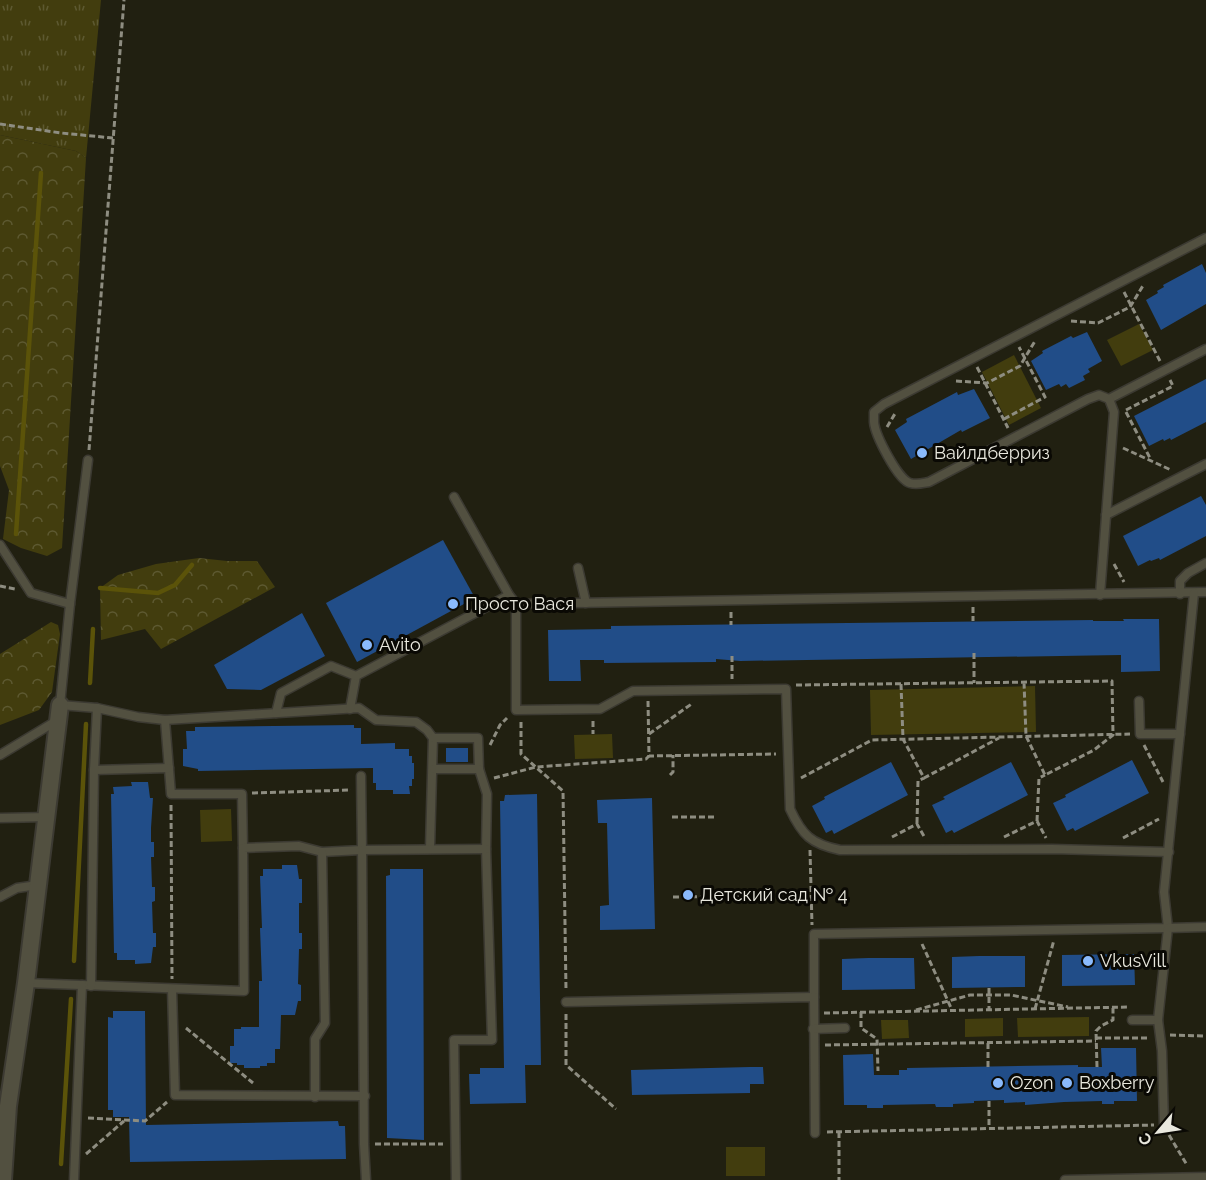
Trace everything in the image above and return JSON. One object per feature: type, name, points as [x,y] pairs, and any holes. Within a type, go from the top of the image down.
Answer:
[{"type":"street","points":[[3,1180],[8,1106],[48,817],[59,712]]},
{"type":"lane","points":[[1100,595],[1114,412],[1109,399],[1099,395],[1088,399],[929,482],[919,484],[909,483],[900,477],[880,439],[874,422],[874,412],[884,404],[933,378],[1206,238]]},
{"type":"lane","points":[[1109,399],[1206,349]]},
{"type":"lane","points":[[59,712],[88,460]]},
{"type":"lane","points":[[1106,515],[1206,464]]},
{"type":"lane","points":[[454,497],[508,596],[516,604],[516,710],[600,709],[633,691],[786,689],[790,809],[798,827],[810,839],[824,847],[840,850],[981,848],[1168,852]]},
{"type":"lane","points":[[0,545],[32,592],[70,604]]},
{"type":"lane","points":[[1180,594],[1180,581],[1188,573],[1206,563]]},
{"type":"lane","points":[[579,568],[586,603]]},
{"type":"lane","points":[[516,604],[1206,592]]},
{"type":"lane","points":[[1164,1125],[1163,1062],[1158,1020],[1168,928],[1164,892],[1194,593]]},
{"type":"lane","points":[[276,713],[280,693],[331,666],[356,676],[508,596]]},
{"type":"lane","points":[[350,709],[356,676]]},
{"type":"lane","points":[[1139,701],[1140,734],[1180,734]]},
{"type":"lane","points":[[74,1180],[86,985],[97,708]]},
{"type":"lane","points":[[0,755],[59,712],[97,708],[165,720],[359,708],[376,720],[416,722],[433,738],[434,769],[430,848]]},
{"type":"lane","points":[[26,983],[244,991],[242,794],[171,794],[165,720]]},
{"type":"lane","points":[[433,738],[478,738],[479,769],[487,794],[486,849],[492,1040],[454,1040],[456,1180]]},
{"type":"lane","points":[[94,770],[169,768]]},
{"type":"lane","points":[[434,769],[479,769]]},
{"type":"lane","points":[[361,776],[366,1180]]},
{"type":"lane","points":[[0,818],[48,817]]},
{"type":"lane","points":[[243,848],[299,846],[322,852],[430,848],[486,849]]},
{"type":"lane","points":[[315,1097],[315,1039],[325,1023],[322,852]]},
{"type":"lane","points":[[0,897],[17,888],[39,885]]},
{"type":"lane","points":[[815,1133],[814,933],[1206,927]]},
{"type":"lane","points":[[172,989],[175,1095],[365,1096]]},
{"type":"lane","points":[[566,1002],[813,997]]},
{"type":"lane","points":[[1132,1020],[1158,1020]]},
{"type":"lane","points":[[813,1029],[845,1028]]},
{"type":"lane","points":[[1065,1180],[1206,1177]]},
{"type":"path","points":[[88,460],[124,0]]},
{"type":"path","points":[[0,124],[113,138]]},
{"type":"path","points":[[1119,282],[1173,386],[1125,411],[1151,460]]},
{"type":"path","points":[[1098,324],[1130,307]]},
{"type":"path","points":[[933,378],[985,383],[1020,366],[1047,320]]},
{"type":"path","points":[[1004,419],[1045,397],[1014,337]]},
{"type":"path","points":[[972,358],[1014,438]]},
{"type":"path","points":[[880,439],[908,392]]},
{"type":"path","points":[[1036,402],[1040,409]]},
{"type":"path","points":[[1112,442],[1184,475]]},
{"type":"path","points":[[1104,544],[1130,594]]},
{"type":"path","points":[[974,653],[974,683]]},
{"type":"path","points":[[732,656],[732,690]]},
{"type":"path","points":[[786,689],[796,685],[1112,681],[1113,735]]},
{"type":"path","points":[[1024,682],[1026,736],[1045,775]]},
{"type":"path","points":[[901,684],[903,739],[924,778]]},
{"type":"path","points":[[648,734],[711,690]]},
{"type":"path","points":[[647,691],[649,756]]},
{"type":"path","points":[[479,769],[500,725],[516,710],[521,718],[521,754],[563,791],[566,1065],[615,1109]]},
{"type":"path","points":[[789,784],[872,740],[1140,734],[1173,808],[1100,850]]},
{"type":"path","points":[[1052,849],[1037,820],[1039,778],[1094,750],[1113,735]]},
{"type":"path","points":[[917,824],[918,781],[1001,737]]},
{"type":"path","points":[[483,780],[536,767],[646,759],[649,756],[787,754]]},
{"type":"path","points":[[670,776],[673,772],[673,755]]},
{"type":"path","points":[[242,794],[361,790]]},
{"type":"path","points":[[171,794],[172,989]]},
{"type":"path","points":[[672,817],[717,817]]},
{"type":"path","points":[[981,848],[1037,820]]},
{"type":"path","points":[[810,839],[814,933]]},
{"type":"path","points":[[673,897],[773,896]]},
{"type":"path","points":[[1035,1009],[1057,930]]},
{"type":"path","points":[[917,932],[952,1010]]},
{"type":"path","points":[[989,988],[989,1010]]},
{"type":"path","points":[[912,1011],[970,996],[989,995],[1011,995],[1073,1008]]},
{"type":"path","points":[[813,1013],[1159,1007]]},
{"type":"path","points":[[1096,1067],[1096,1031],[1113,1020],[1113,1008]]},
{"type":"path","points":[[861,1012],[861,1028],[873,1035],[878,1045],[878,1071]]},
{"type":"path","points":[[173,1018],[269,1096]]},
{"type":"path","points":[[813,1046],[1206,1036]]},
{"type":"path","points":[[988,1043],[988,1067]]},
{"type":"path","points":[[77,1118],[146,1121],[175,1095]]},
{"type":"path","points":[[989,1101],[990,1128]]},
{"type":"path","points":[[75,1164],[126,1120]]},
{"type":"path","points":[[815,1133],[1164,1125],[1189,1167],[1192,1179]]},
{"type":"path","points":[[838,1132],[839,1180]]},
{"type":"path","points":[[364,1144],[456,1144]]},
{"type":"green space","points":[[0,0],[101,0],[86,158],[76,151],[0,135]]},
{"type":"green space","points":[[0,135],[76,151],[86,158],[62,548],[47,556],[21,548],[3,539],[9,490],[0,466]]},
{"type":"green space","points":[[1139,324],[1153,350],[1121,366],[1107,340]]},
{"type":"green space","points":[[1014,355],[1041,408],[1009,425],[982,372]]},
{"type":"green space","points":[[199,558],[257,561],[275,587],[161,649],[145,629],[101,640],[100,588],[118,575],[156,564]]},
{"type":"green space","points":[[51,622],[58,625],[60,634],[52,692],[39,710],[0,725],[0,654]]},
{"type":"green space","points":[[1035,686],[1036,732],[871,735],[870,690]]},
{"type":"green space","points":[[612,734],[613,758],[575,759],[574,735]]},
{"type":"green space","points":[[231,809],[232,841],[201,842],[200,810]]},
{"type":"green space","points":[[1089,1017],[1089,1036],[1018,1037],[1017,1018]]},
{"type":"green space","points":[[1003,1018],[1003,1036],[965,1037],[965,1019]]},
{"type":"green space","points":[[881,1020],[908,1020],[909,1038],[882,1039]]},
{"type":"green space","points":[[726,1147],[765,1147],[765,1176],[726,1176]]},
{"type":"building","points":[[1202,264],[1206,273],[1206,304],[1161,330],[1146,300],[1158,293],[1157,291],[1164,287],[1163,285]]},
{"type":"building","points":[[1087,332],[1102,361],[1088,369],[1090,372],[1083,376],[1085,380],[1069,388],[1066,384],[1061,387],[1059,384],[1046,390],[1031,361],[1043,353],[1042,351],[1071,336],[1073,338]]},
{"type":"building","points":[[1206,379],[1206,422],[1171,440],[1170,438],[1164,441],[1163,439],[1149,446],[1134,416]]},
{"type":"building","points":[[974,389],[990,418],[962,432],[961,430],[911,459],[895,430],[907,422],[906,419],[957,392],[958,395]]},
{"type":"building","points":[[1201,496],[1206,505],[1206,536],[1160,560],[1159,558],[1150,560],[1138,566],[1123,536]]},
{"type":"building","points":[[443,540],[475,598],[357,662],[326,603]]},
{"type":"building","points":[[302,613],[325,656],[261,690],[227,689],[214,665]]},
{"type":"building","points":[[1123,619],[1159,619],[1160,671],[1121,672],[1121,655],[740,661],[716,659],[716,662],[604,663],[604,660],[580,660],[581,681],[549,681],[548,630],[611,629],[611,626],[1124,621]]},
{"type":"building","points":[[354,725],[354,728],[361,728],[361,744],[395,743],[395,749],[409,749],[409,756],[412,756],[412,763],[414,763],[414,779],[412,779],[412,786],[409,786],[410,794],[393,794],[393,790],[376,790],[376,783],[373,783],[373,768],[198,771],[198,769],[183,766],[183,749],[187,749],[186,731],[195,731],[195,727]]},
{"type":"building","points":[[446,748],[468,748],[468,762],[446,762]]},
{"type":"building","points":[[1132,760],[1149,793],[1075,831],[1073,828],[1067,831],[1053,803]]},
{"type":"building","points":[[891,762],[908,795],[834,834],[832,830],[826,833],[812,806],[825,799],[824,797]]},
{"type":"building","points":[[1011,762],[1028,795],[954,833],[952,830],[946,833],[932,805]]},
{"type":"building","points":[[131,782],[148,782],[150,798],[153,798],[151,842],[154,842],[154,857],[151,857],[152,887],[155,887],[155,901],[152,902],[156,947],[153,947],[151,963],[135,964],[135,960],[117,960],[117,953],[114,953],[111,794],[114,794],[113,787],[132,786]]},
{"type":"building","points":[[537,794],[541,1065],[525,1065],[526,1103],[470,1104],[469,1074],[480,1074],[480,1068],[504,1068],[500,801],[504,801],[505,795]]},
{"type":"building","points":[[652,798],[655,929],[600,930],[600,906],[609,905],[607,823],[598,823],[597,800]]},
{"type":"building","points":[[282,865],[297,865],[299,879],[302,879],[299,933],[302,933],[302,949],[299,949],[298,984],[301,985],[301,1001],[298,1001],[295,1015],[281,1015],[280,1049],[275,1049],[275,1063],[267,1063],[267,1066],[260,1066],[260,1068],[244,1068],[244,1065],[230,1063],[230,1046],[234,1046],[234,1029],[259,1027],[259,981],[262,981],[260,876],[263,876],[263,869],[282,869]]},
{"type":"building","points":[[390,869],[423,869],[424,1140],[387,1138],[386,876],[390,875]]},
{"type":"building","points":[[1134,954],[1135,985],[1062,986],[1062,955]]},
{"type":"building","points":[[1025,956],[1025,987],[952,988],[952,957]]},
{"type":"building","points":[[914,958],[915,989],[842,990],[842,959]]},
{"type":"building","points":[[113,1011],[145,1011],[146,1125],[338,1121],[339,1126],[345,1126],[346,1159],[130,1162],[129,1117],[113,1117],[113,1110],[108,1110],[108,1017],[113,1018]]},
{"type":"building","points":[[1101,1048],[1136,1048],[1137,1101],[1114,1101],[1114,1104],[1102,1104],[1102,1101],[1025,1105],[1025,1102],[1004,1103],[1004,1100],[974,1101],[974,1103],[953,1104],[953,1107],[936,1107],[935,1104],[883,1105],[883,1108],[844,1105],[843,1055],[873,1054],[874,1075],[899,1075],[899,1070],[907,1070],[907,1068],[1078,1065],[1078,1067],[1102,1067]]},
{"type":"building","points":[[763,1067],[764,1084],[750,1084],[750,1093],[632,1095],[631,1070]]},
{"type":"waterway","points":[[16,534],[41,173]]},
{"type":"waterway","points":[[100,588],[158,593],[175,585],[192,565]]},
{"type":"waterway","points":[[90,683],[93,629]]},
{"type":"waterway","points":[[74,961],[86,724]]},
{"type":"waterway","points":[[61,1164],[71,999]]},
{"type":"place","name":"Вайлдберриз","points":[[922,453]]},
{"type":"place","name":"Просто Вася","points":[[453,604]]},
{"type":"place","name":"Avito","points":[[367,645]]},
{"type":"place","name":"Детский сад № 4","points":[[688,895]]},
{"type":"place","name":"VkusVill","points":[[1088,961]]},
{"type":"place","name":"Ozon","points":[[998,1083]]},
{"type":"place","name":"Boxberry","points":[[1067,1083]]}]
